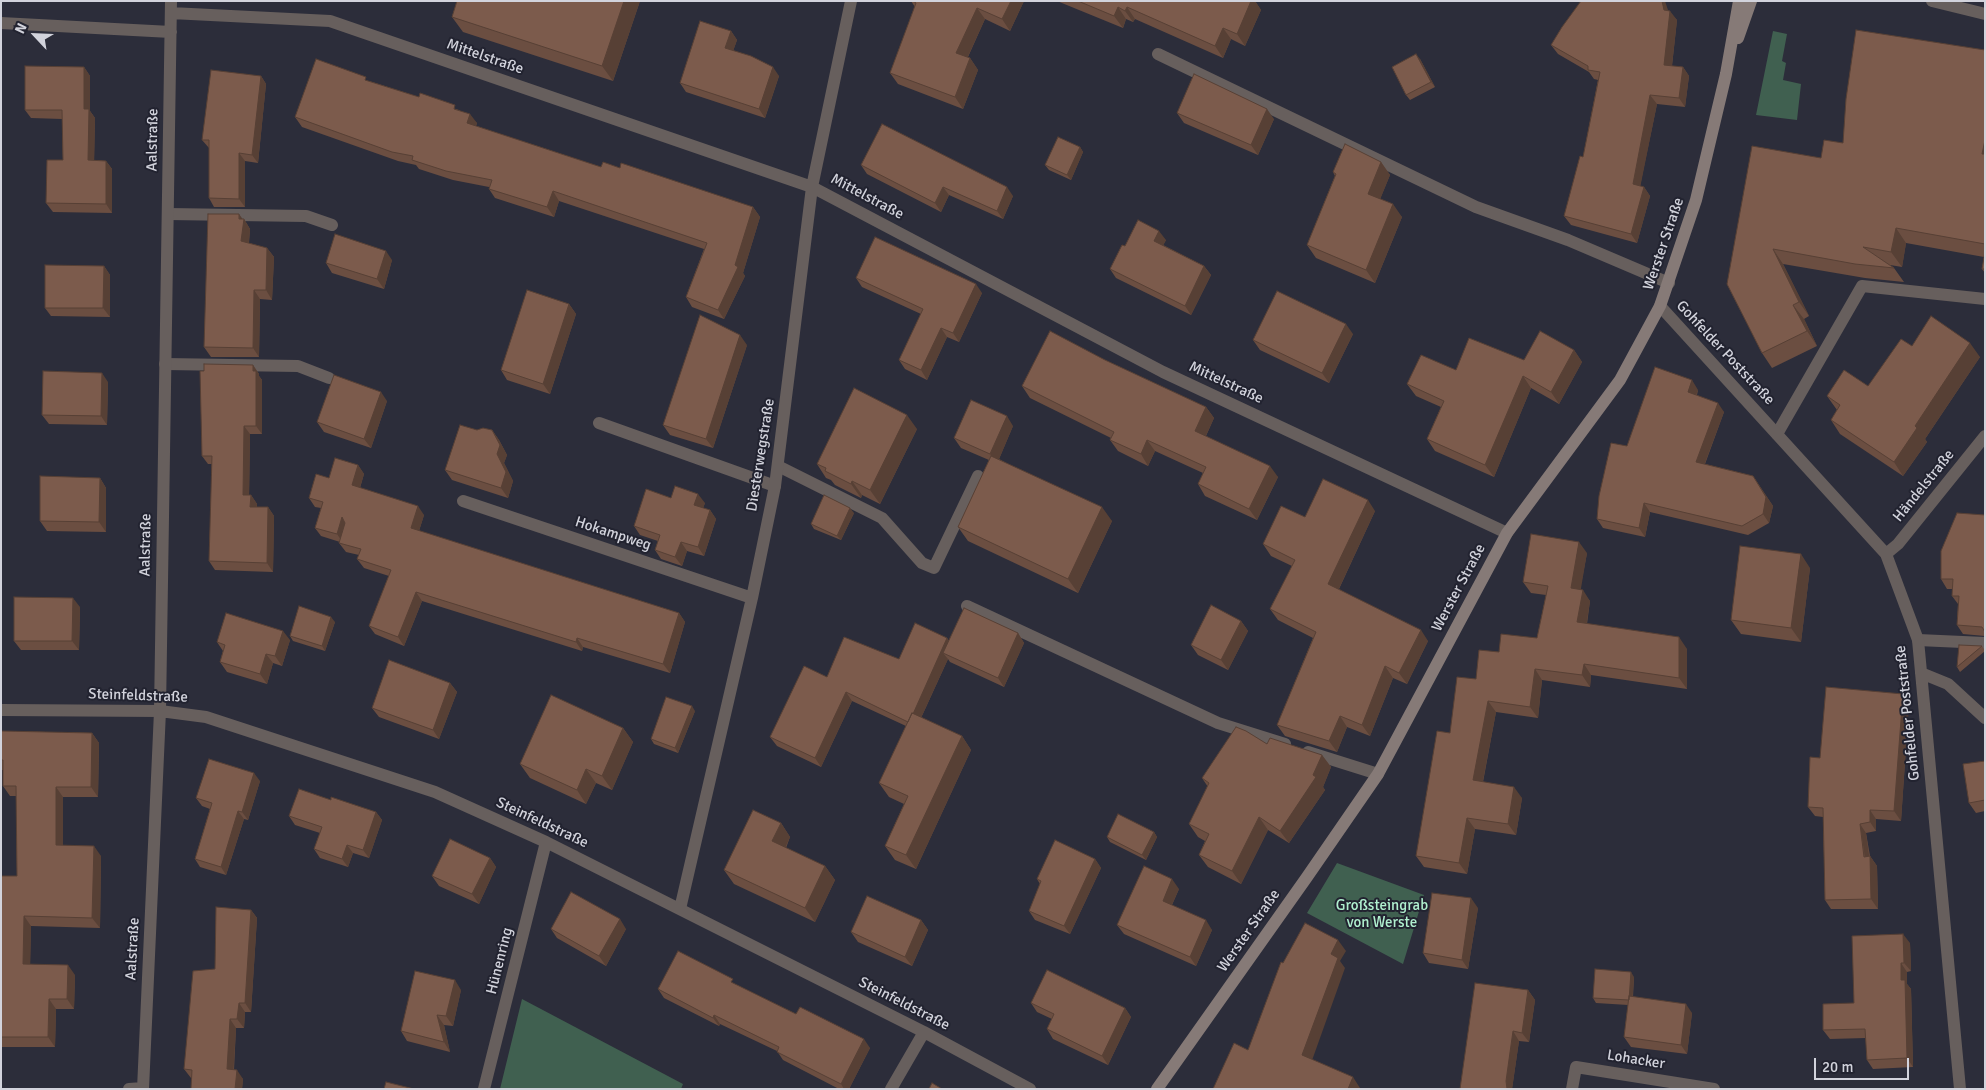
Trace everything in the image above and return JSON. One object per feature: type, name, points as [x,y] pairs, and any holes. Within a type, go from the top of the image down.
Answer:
[{"type":"main road","name":"Werster Straße","points":[[1156,1089],[1378,774],[1507,533],[1620,380],[1660,306],[1696,200],[1726,74],[1738,1]]},
{"type":"main road","name":"Werster Straße","points":[[1726,74],[1751,1]]},
{"type":"street","name":"Diesterwegstraße","points":[[680,910],[752,598],[775,486],[812,187],[851,1]]},
{"type":"street","points":[[1932,1],[1985,14]]},
{"type":"street","name":"Mittelstraße","points":[[171,7],[330,21],[812,187],[1163,372],[1507,533]]},
{"type":"street","name":"Aalstraße","points":[[143,1089],[160,711],[171,7]]},
{"type":"street","points":[[1,23],[171,32]]},
{"type":"street","points":[[1158,54],[1476,207],[1568,240],[1669,282]]},
{"type":"street","points":[[168,214],[306,216],[332,225]]},
{"type":"street","points":[[1777,434],[1862,286],[1985,299]]},
{"type":"street","name":"Gohfelder Poststraße","points":[[1660,306],[1886,554],[1918,640],[1960,1089]]},
{"type":"street","points":[[165,364],[298,366],[329,378]]},
{"type":"street","points":[[599,423],[775,486]]},
{"type":"street","name":"Händelstraße","points":[[1886,554],[1898,544],[1985,436]]},
{"type":"street","points":[[778,466],[882,518],[922,563],[934,568],[978,476]]},
{"type":"street","name":"Hokampweg","points":[[463,501],[752,598]]},
{"type":"street","points":[[968,606],[1218,723],[1378,774]]},
{"type":"street","points":[[1918,640],[1985,643]]},
{"type":"street","points":[[1922,673],[1948,684],[1985,718]]},
{"type":"street","name":"Steinfeldstraße","points":[[1,710],[160,711],[206,717],[435,792],[546,842],[924,1032],[1030,1089]]},
{"type":"street","name":"Hünenring","points":[[484,1089],[546,842]]},
{"type":"street","points":[[891,1089],[924,1032]]},
{"type":"street","name":"Lohacker","points":[[1572,1089],[1576,1067],[1714,1089]]},
{"type":"street","points":[[129,1089],[143,1089]]},
{"type":"green space","points":[[1773,31],[1787,34],[1782,61],[1786,63],[1783,80],[1801,84],[1797,120],[1756,115]]},
{"type":"green space","name":"Großsteingrab von Werste","points":[[1337,863],[1424,895],[1403,964],[1307,913]]},
{"type":"green space","points":[[522,999],[683,1084],[681,1089],[500,1089]]},
{"type":"building","points":[[457,1],[624,1],[602,66],[452,17]]},
{"type":"building","points":[[913,1],[1011,1],[1002,19],[977,8],[956,53],[970,58],[955,97],[890,73],[916,3]]},
{"type":"building","points":[[1078,1],[1251,1],[1237,34],[1223,28],[1215,46],[1127,7],[1125,11],[1118,7],[1114,16]]},
{"type":"building","points":[[1581,1],[1662,1],[1664,10],[1670,11],[1664,65],[1683,67],[1679,98],[1650,95],[1633,184],[1644,187],[1631,234],[1564,216],[1580,156],[1583,157],[1600,72],[1588,70],[1588,66],[1551,45]]},
{"type":"building","points":[[700,21],[731,31],[725,48],[751,56],[773,67],[759,109],[680,83]]},
{"type":"building","points":[[1856,30],[1985,50],[1985,140],[1982,154],[1985,154],[1985,244],[1896,228],[1891,252],[1863,247],[1894,268],[1855,264],[1773,249],[1799,302],[1793,305],[1807,331],[1762,353],[1727,284],[1752,146],[1821,158],[1824,140],[1843,143],[1846,99]]},
{"type":"building","points":[[1416,54],[1431,82],[1406,95],[1392,67]]},
{"type":"building","points":[[316,59],[366,77],[365,80],[419,97],[420,93],[455,105],[454,109],[470,114],[467,123],[601,167],[603,162],[620,168],[621,163],[753,207],[735,265],[738,267],[718,310],[686,297],[707,243],[553,191],[547,207],[489,189],[492,180],[446,171],[412,160],[413,156],[392,152],[295,117]]},
{"type":"building","points":[[25,66],[84,67],[84,109],[89,109],[88,160],[106,161],[106,204],[46,203],[47,160],[63,160],[62,110],[25,110]]},
{"type":"building","points":[[211,70],[261,76],[252,155],[239,153],[239,199],[209,198],[209,140],[202,140]]},
{"type":"building","points":[[1194,74],[1267,109],[1251,145],[1177,113]]},
{"type":"building","points":[[882,124],[1007,187],[997,211],[943,187],[935,203],[861,165]]},
{"type":"building","points":[[1058,137],[1080,147],[1067,175],[1045,165]]},
{"type":"building","points":[[1345,144],[1381,162],[1368,194],[1393,204],[1366,270],[1307,245],[1336,174],[1333,172]]},
{"type":"building","points":[[208,214],[239,214],[239,219],[244,219],[241,241],[267,248],[266,290],[254,290],[253,348],[204,347]]},
{"type":"building","points":[[1138,220],[1159,231],[1154,241],[1204,266],[1185,306],[1110,269],[1122,245],[1125,246]]},
{"type":"building","points":[[335,234],[386,251],[377,279],[326,263]]},
{"type":"building","points":[[875,237],[976,284],[953,333],[941,328],[921,370],[899,360],[923,309],[856,278]]},
{"type":"building","points":[[1985,252],[1985,269],[1982,269]]},
{"type":"building","points":[[45,265],[104,266],[103,308],[45,308]]},
{"type":"building","points":[[527,290],[569,304],[543,384],[501,370]]},
{"type":"building","points":[[1277,291],[1346,324],[1322,373],[1253,340]]},
{"type":"building","points":[[700,315],[740,335],[706,439],[663,425]]},
{"type":"building","points":[[1931,316],[1970,343],[1915,426],[1917,428],[1894,462],[1831,420],[1840,405],[1827,396],[1844,370],[1868,386],[1901,339],[1912,346]]},
{"type":"building","points":[[1050,331],[1105,360],[1206,407],[1195,431],[1270,466],[1249,509],[1198,484],[1206,467],[1147,440],[1141,454],[1110,440],[1114,432],[1022,386]]},
{"type":"building","points":[[1540,331],[1574,350],[1551,392],[1523,376],[1485,465],[1427,439],[1444,401],[1407,384],[1421,355],[1456,370],[1469,338],[1524,360]]},
{"type":"building","points":[[204,364],[253,365],[253,371],[256,371],[256,426],[244,426],[243,495],[251,495],[250,507],[268,507],[267,563],[209,561],[212,456],[202,456],[200,371],[204,371]]},
{"type":"building","points":[[1655,367],[1692,380],[1688,392],[1718,403],[1696,462],[1753,476],[1766,497],[1763,514],[1742,526],[1644,503],[1639,528],[1597,519],[1599,496],[1611,443],[1627,446]]},
{"type":"building","points":[[43,371],[102,373],[101,416],[42,415]]},
{"type":"building","points":[[334,375],[381,392],[364,439],[317,422]]},
{"type":"building","points":[[854,388],[907,415],[870,490],[852,481],[851,484],[825,471],[826,468],[817,464]]},
{"type":"building","points":[[971,400],[1007,416],[990,454],[954,438]]},
{"type":"building","points":[[460,425],[477,430],[483,428],[492,430],[500,445],[497,454],[506,472],[501,488],[445,470]]},
{"type":"building","points":[[991,456],[1102,507],[1068,579],[958,527]]},
{"type":"building","points":[[335,458],[358,465],[352,485],[418,506],[411,528],[679,613],[663,664],[577,638],[576,642],[416,592],[398,637],[369,626],[391,570],[357,559],[361,549],[339,543],[345,523],[342,517],[337,534],[315,528],[323,502],[309,498],[316,474],[329,478]]},
{"type":"building","points":[[40,476],[100,478],[99,522],[40,521]]},
{"type":"building","points":[[1323,479],[1368,500],[1328,584],[1421,630],[1399,673],[1385,666],[1362,725],[1340,716],[1329,741],[1277,725],[1316,632],[1270,609],[1295,560],[1263,544],[1281,506],[1305,517]]},
{"type":"building","points":[[675,486],[698,494],[694,505],[710,510],[698,547],[681,542],[675,557],[655,550],[660,535],[634,526],[646,489],[671,498]]},
{"type":"building","points":[[824,495],[850,508],[837,536],[811,524]]},
{"type":"building","points":[[1957,513],[1985,515],[1985,632],[1982,627],[1957,625],[1959,596],[1952,596],[1953,579],[1941,579],[1941,551]]},
{"type":"building","points":[[1531,534],[1579,542],[1571,588],[1583,590],[1577,622],[1679,637],[1679,678],[1584,664],[1582,675],[1535,669],[1530,707],[1488,701],[1473,780],[1514,787],[1508,824],[1467,818],[1459,863],[1416,856],[1437,731],[1450,733],[1457,677],[1476,679],[1479,650],[1499,652],[1501,634],[1537,638],[1548,586],[1523,582]]},
{"type":"building","points":[[1740,546],[1801,554],[1791,628],[1731,620]]},
{"type":"building","points":[[14,597],[73,598],[72,641],[14,641]]},
{"type":"building","points":[[1211,605],[1241,621],[1221,660],[1191,645]]},
{"type":"building","points":[[299,606],[331,617],[322,646],[290,636]]},
{"type":"building","points":[[964,608],[1018,633],[998,678],[943,653]]},
{"type":"building","points":[[226,613],[283,631],[275,656],[266,654],[260,674],[220,662],[225,645],[217,642]]},
{"type":"building","points":[[915,623],[947,638],[908,722],[846,692],[815,758],[770,737],[804,666],[827,677],[844,637],[899,659]]},
{"type":"building","points":[[1959,645],[1982,646],[1957,667]]},
{"type":"building","points":[[389,660],[450,683],[433,730],[372,708]]},
{"type":"building","points":[[1826,687],[1903,694],[1894,811],[1870,810],[1870,822],[1860,824],[1864,857],[1870,856],[1871,899],[1825,900],[1823,808],[1808,807],[1810,757],[1820,758]]},
{"type":"building","points":[[551,695],[623,728],[602,776],[586,769],[577,790],[520,764]]},
{"type":"building","points":[[666,697],[692,706],[675,748],[651,739]]},
{"type":"building","points":[[912,713],[962,736],[906,855],[885,846],[908,796],[879,783]]},
{"type":"building","points":[[1236,727],[1267,744],[1270,738],[1322,755],[1313,775],[1316,777],[1280,831],[1259,817],[1232,871],[1199,855],[1209,834],[1189,824],[1209,783],[1202,778]]},
{"type":"building","points":[[1,731],[92,733],[91,787],[56,787],[56,845],[94,846],[92,918],[24,916],[23,964],[68,965],[67,999],[49,999],[48,1037],[1,1037],[1,876],[17,876],[16,786],[3,786]]},
{"type":"building","points":[[209,759],[254,773],[242,812],[238,811],[221,867],[195,859],[212,803],[196,798]]},
{"type":"building","points":[[1985,761],[1985,800],[1969,803],[1963,764]]},
{"type":"building","points":[[299,789],[376,812],[363,850],[347,845],[342,859],[314,849],[322,827],[289,816]]},
{"type":"building","points":[[753,810],[781,823],[772,841],[825,866],[805,908],[724,870]]},
{"type":"building","points":[[1118,814],[1154,832],[1142,855],[1107,837]]},
{"type":"building","points":[[450,839],[490,858],[472,894],[432,876]]},
{"type":"building","points":[[1055,840],[1095,859],[1064,926],[1029,911],[1041,881],[1037,879]]},
{"type":"building","points":[[1144,866],[1172,879],[1163,901],[1206,920],[1190,957],[1117,925]]},
{"type":"building","points":[[571,892],[620,919],[599,956],[551,929]]},
{"type":"building","points":[[1432,893],[1471,898],[1462,960],[1423,953]]},
{"type":"building","points":[[867,896],[921,920],[905,957],[851,932]]},
{"type":"building","points":[[216,907],[251,910],[245,1003],[239,1003],[237,1019],[230,1019],[227,1069],[237,1070],[235,1089],[191,1089],[192,1070],[184,1069],[193,971],[215,969]]},
{"type":"building","points":[[1305,923],[1338,940],[1331,954],[1338,958],[1302,1055],[1353,1077],[1348,1089],[1213,1089],[1234,1043],[1248,1050],[1281,962],[1283,963]]},
{"type":"building","points":[[1903,934],[1904,963],[1901,963],[1901,980],[1905,980],[1907,1058],[1867,1060],[1865,1029],[1823,1030],[1823,1004],[1854,1003],[1852,936]]},
{"type":"building","points":[[678,951],[733,979],[731,982],[796,1014],[800,1007],[864,1039],[841,1084],[777,1052],[779,1047],[714,1015],[713,1018],[658,989]]},
{"type":"building","points":[[1595,969],[1631,972],[1629,1000],[1593,998]]},
{"type":"building","points":[[1047,970],[1125,1008],[1102,1056],[1047,1029],[1054,1014],[1031,1003]]},
{"type":"building","points":[[415,971],[455,980],[446,1016],[437,1015],[444,1042],[401,1031]]},
{"type":"building","points":[[1475,983],[1528,990],[1522,1033],[1513,1031],[1506,1081],[1507,1089],[1460,1089]]},
{"type":"building","points":[[1629,996],[1686,1004],[1681,1045],[1624,1037]]},
{"type":"building","points":[[386,1082],[414,1089],[384,1089]]},
{"type":"building","points":[[932,1083],[942,1089],[929,1089]]}]
